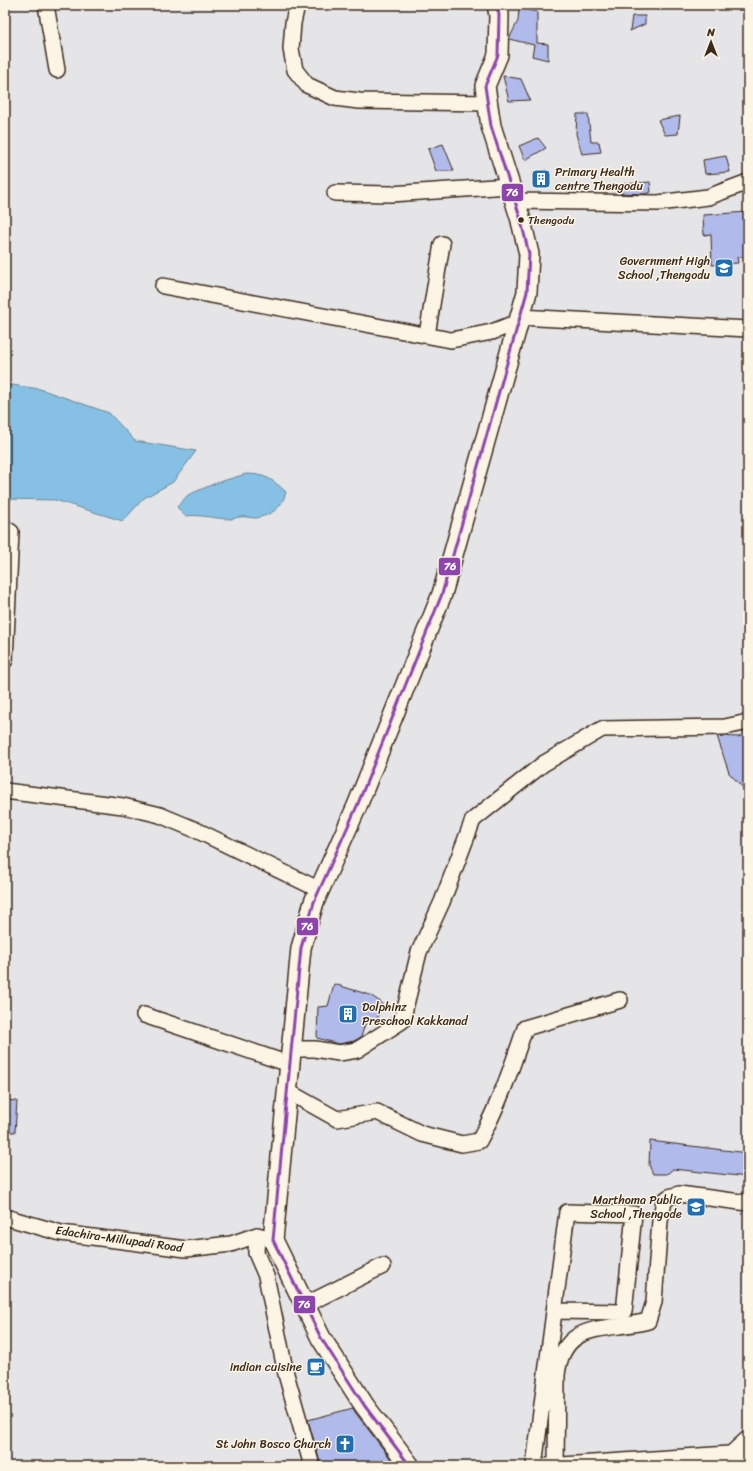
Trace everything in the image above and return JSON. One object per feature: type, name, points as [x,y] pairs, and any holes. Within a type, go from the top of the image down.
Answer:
[{"type":"main road","points":[[410,1466],[364,1405],[321,1338],[306,1305],[265,1237],[287,1090],[301,948],[314,902],[357,806],[442,594],[480,465],[518,319],[527,292],[529,254],[491,126],[485,86],[498,56],[499,15],[497,5]]},
{"type":"street","points":[[46,5],[57,70]]},
{"type":"street","points":[[297,5],[293,23],[291,49],[295,70],[307,84],[335,98],[359,101],[488,103]]},
{"type":"street","points":[[335,193],[512,194],[658,203],[708,197],[748,182]]},
{"type":"street","points":[[427,335],[442,244]]},
{"type":"street","points":[[163,286],[451,340],[492,332],[518,319],[748,328]]},
{"type":"street","points":[[5,528],[10,532],[5,660]]},
{"type":"street","points":[[144,1015],[290,1056],[315,1049],[339,1053],[357,1050],[402,1021],[419,952],[453,874],[472,820],[543,764],[602,729],[725,727],[748,722]]},
{"type":"street","points":[[5,791],[123,806],[160,815],[196,830],[320,890]]},
{"type":"street","points":[[287,1090],[337,1119],[377,1112],[422,1134],[462,1144],[479,1141],[495,1112],[509,1078],[525,1028],[620,1000]]},
{"type":"street","points":[[740,1453],[550,1466],[558,1362],[562,1351],[571,1340],[588,1331],[648,1320],[654,1302],[660,1221],[664,1201],[669,1197],[679,1194],[748,1203]]},
{"type":"street","points":[[534,1466],[554,1311],[567,1212],[634,1214],[624,1312],[554,1311]]},
{"type":"street","name":"Edachira-Millupadi Road","points":[[5,1217],[61,1234],[186,1249],[231,1244],[265,1237]]},
{"type":"street","points":[[265,1237],[256,1253],[266,1276],[286,1374],[312,1466]]},
{"type":"street","points":[[306,1305],[383,1266]]},
{"type":"water","points":[[5,384],[40,389],[109,413],[135,441],[196,451],[173,482],[144,498],[123,521],[55,500],[5,499]]},
{"type":"water","points":[[246,474],[268,478],[286,492],[282,502],[276,510],[267,515],[256,518],[242,517],[231,519],[185,516],[177,507],[188,495],[216,483]]},
{"type":"building","points":[[519,8],[537,12],[537,43],[548,44],[548,60],[532,56],[534,45],[509,39],[518,21]]},
{"type":"building","points":[[632,16],[645,16],[645,24],[630,31]]},
{"type":"building","points":[[503,76],[521,79],[530,100],[509,101]]},
{"type":"building","points":[[577,114],[588,114],[591,142],[599,142],[601,152],[582,154],[576,134]]},
{"type":"building","points":[[680,116],[678,134],[665,135],[658,120]]},
{"type":"building","points":[[538,138],[546,148],[525,160],[519,146]]},
{"type":"building","points":[[443,144],[454,171],[436,171],[428,149]]},
{"type":"building","points":[[726,156],[730,172],[705,174],[703,160]]},
{"type":"building","name":"Primary Health centre Thengodu","points":[[546,170],[548,185],[536,186],[534,173]]},
{"type":"building","points":[[650,182],[651,192],[645,194],[619,193],[613,188],[625,184]]},
{"type":"building","points":[[748,212],[748,257],[737,257],[738,263],[712,265],[711,234],[704,235],[703,215]]},
{"type":"building","points":[[748,734],[748,793],[729,773],[717,736],[738,737]]},
{"type":"building","name":"Dolphinz Preschool Kakkanad","points":[[334,984],[370,995],[382,1003],[377,1020],[365,1024],[361,1037],[354,1041],[339,1044],[317,1038],[318,1007],[328,1006]]},
{"type":"building","points":[[5,1100],[17,1101],[15,1132],[5,1132]]},
{"type":"building","name":"Marthoma Public School ,Thengode","points":[[650,1141],[748,1153],[748,1177],[673,1169],[667,1174],[653,1174],[649,1165]]},
{"type":"building","name":"St John Bosco Church","points":[[353,1408],[396,1466],[321,1466],[308,1420]]},
{"type":"transit line","name":"76","points":[[410,1466],[364,1405],[321,1338],[273,1240],[301,948],[314,902],[357,806],[442,594],[527,292],[529,254],[520,217],[491,126],[485,86],[498,55],[499,15],[497,5]]},
{"type":"place","name":"Primary Health centre Thengodu","points":[[541,179]]},
{"type":"place","name":"Thengodu","points":[[521,220]]},
{"type":"place","name":"Government High School ,Thengodu","points":[[724,268]]},
{"type":"place","name":"Dolphinz Preschool Kakkanad","points":[[348,1014]]},
{"type":"place","name":"Marthoma Public School ,Thengode","points":[[696,1207]]},
{"type":"place","name":"indian cuisine","points":[[316,1367]]},
{"type":"place","name":"St John Bosco Church","points":[[345,1444]]}]
